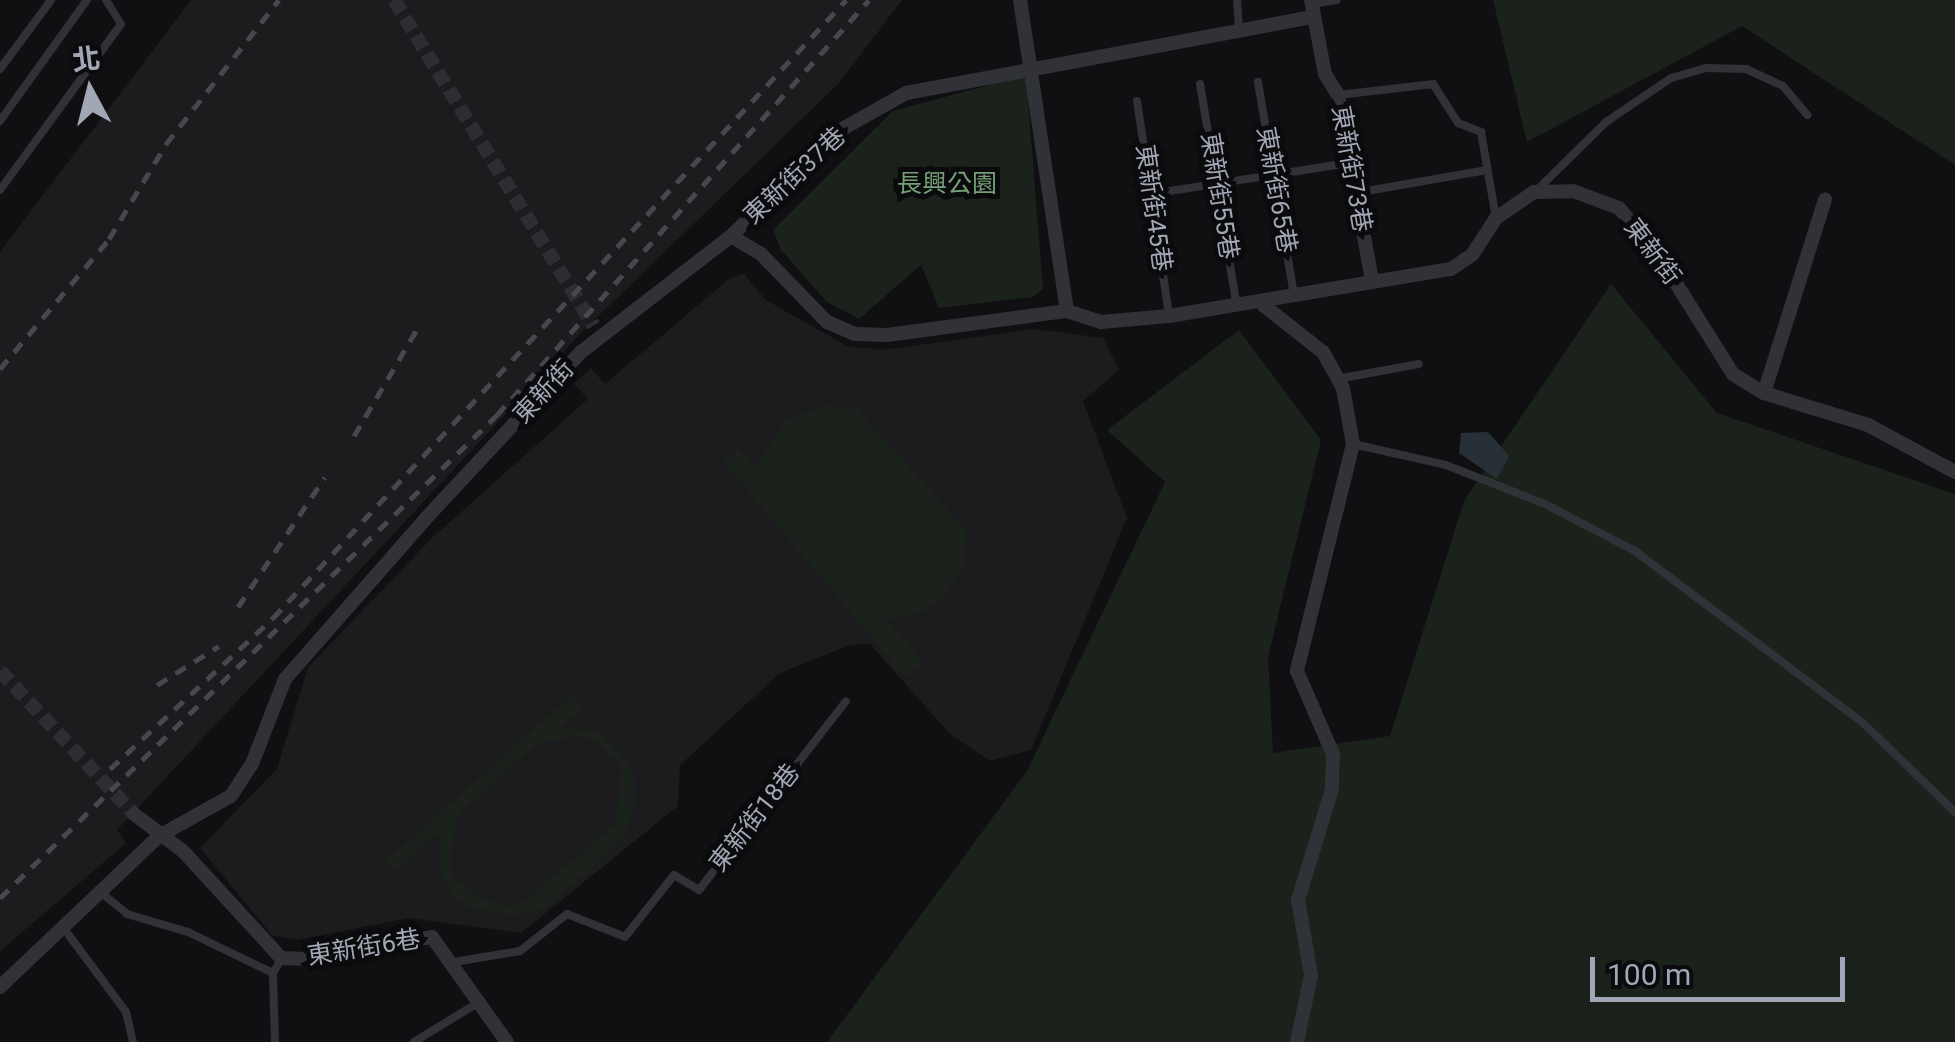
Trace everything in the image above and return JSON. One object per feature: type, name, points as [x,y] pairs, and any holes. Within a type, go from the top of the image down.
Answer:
[{"type":"street","points":[[1020,0],[1067,311]]},
{"type":"street","name":"東新街37巷","points":[[731,236],[844,128],[886,102],[1032,66],[1239,30],[1312,7]]},
{"type":"street","name":"東新街73巷","points":[[1312,7],[1326,74],[1338,95],[1372,282]]},
{"type":"street","name":"東新街","points":[[1534,192],[1573,191],[1618,208],[1657,252],[1733,374],[1764,393],[1868,425],[1955,472]]},
{"type":"street","points":[[731,236],[762,254],[827,322],[855,334],[1067,311],[1101,322],[1262,305],[1452,269],[1472,255],[1496,218],[1534,192]]},
{"type":"street","points":[[1764,393],[1825,199]]},
{"type":"street","name":"東新街","points":[[0,987],[159,836],[231,796],[252,764],[285,678],[428,516],[598,330],[731,236]]},
{"type":"street","points":[[1262,305],[1308,336],[1337,378],[1353,444],[1297,671],[1333,754],[1332,789],[1298,900],[1310,975],[1297,1042]]},
{"type":"street","name":"東新街6巷","points":[[137,817],[183,852],[281,958],[308,959],[432,937],[454,962],[507,1042]]},
{"type":"lane","points":[[0,70],[51,0]]},
{"type":"lane","points":[[0,121],[87,0]]},
{"type":"lane","points":[[0,190],[121,24],[106,0]]},
{"type":"lane","points":[[1237,0],[1239,30]]},
{"type":"lane","points":[[1312,7],[1337,0]]},
{"type":"lane","points":[[1534,192],[1606,122],[1672,78],[1706,68],[1746,69],[1783,86],[1807,115]]},
{"type":"lane","name":"東新街65巷","points":[[1258,82],[1294,298]]},
{"type":"lane","name":"東新街55巷","points":[[1200,84],[1237,308]]},
{"type":"lane","points":[[1338,95],[1433,84],[1458,123],[1481,132],[1496,218]]},
{"type":"lane","name":"東新街45巷","points":[[1137,101],[1169,316]]},
{"type":"lane","points":[[1151,194],[1349,163]]},
{"type":"lane","points":[[1355,193],[1486,170]]},
{"type":"lane","points":[[1337,378],[1419,364]]},
{"type":"lane","points":[[1353,444],[1446,465],[1545,504],[1636,551],[1863,723],[1955,812]]},
{"type":"lane","name":"東新街18巷","points":[[454,962],[520,951],[566,914],[625,937],[674,875],[700,890],[846,701]]},
{"type":"lane","name":"東新街6巷","points":[[99,891],[127,914],[188,932],[273,973],[275,1042]]},
{"type":"lane","points":[[62,926],[126,1012],[133,1042]]},
{"type":"lane","points":[[273,973],[281,958]]},
{"type":"lane","points":[[414,1042],[481,1001]]},
{"type":"shaded area","points":[[191,0],[902,0],[840,82],[583,331],[117,830],[126,843],[0,951],[0,252]]},
{"type":"shaded area","points":[[744,274],[766,300],[847,346],[882,350],[1034,329],[1103,338],[1119,370],[1083,401],[1127,518],[1031,750],[990,761],[949,733],[870,644],[850,645],[780,673],[680,765],[678,806],[521,933],[409,918],[297,940],[272,935],[200,848],[277,769],[308,667],[432,538],[588,399],[574,384],[591,368],[605,384],[729,279]]},
{"type":"shaded area","points":[[1488,432],[1509,456],[1497,479],[1459,453],[1461,433]]},
{"type":"green space","points":[[1493,0],[1955,0],[1955,165],[1742,26],[1527,142]]},
{"type":"green space","name":"長興公園","points":[[1026,75],[1043,289],[1033,297],[939,308],[921,265],[859,319],[827,302],[781,250],[773,230],[893,111]]},
{"type":"green space","points":[[1611,284],[1717,413],[1955,494],[1955,1042],[827,1042],[1027,771],[1165,482],[1107,430],[1239,330],[1321,440],[1268,657],[1273,753],[1390,736],[1464,501]]},
{"type":"green space","points":[[826,405],[857,409],[967,531],[963,569],[943,597],[924,611],[887,620],[924,662],[905,677],[723,461],[738,449],[755,468],[787,420]]},
{"type":"green space","points":[[572,695],[583,707],[560,727],[599,732],[633,768],[636,803],[624,838],[546,908],[511,915],[470,908],[454,897],[441,874],[440,832],[394,871],[386,861]],"holes":[[[575,736],[596,741],[622,765],[615,825],[512,907],[477,896],[454,878],[449,864],[459,813],[537,744]]]},
{"type":"tunnel","points":[[394,0],[594,326]]},
{"type":"tunnel","points":[[0,671],[134,814]]},
{"type":"railway","points":[[0,369],[109,239],[166,144],[279,0]]},
{"type":"railway","points":[[110,769],[273,618],[846,0]]},
{"type":"railway","points":[[0,898],[497,415],[869,0]]},
{"type":"railway","points":[[354,436],[417,329]]},
{"type":"railway","points":[[238,607],[325,477]]},
{"type":"railway","points":[[157,685],[219,646]]}]
